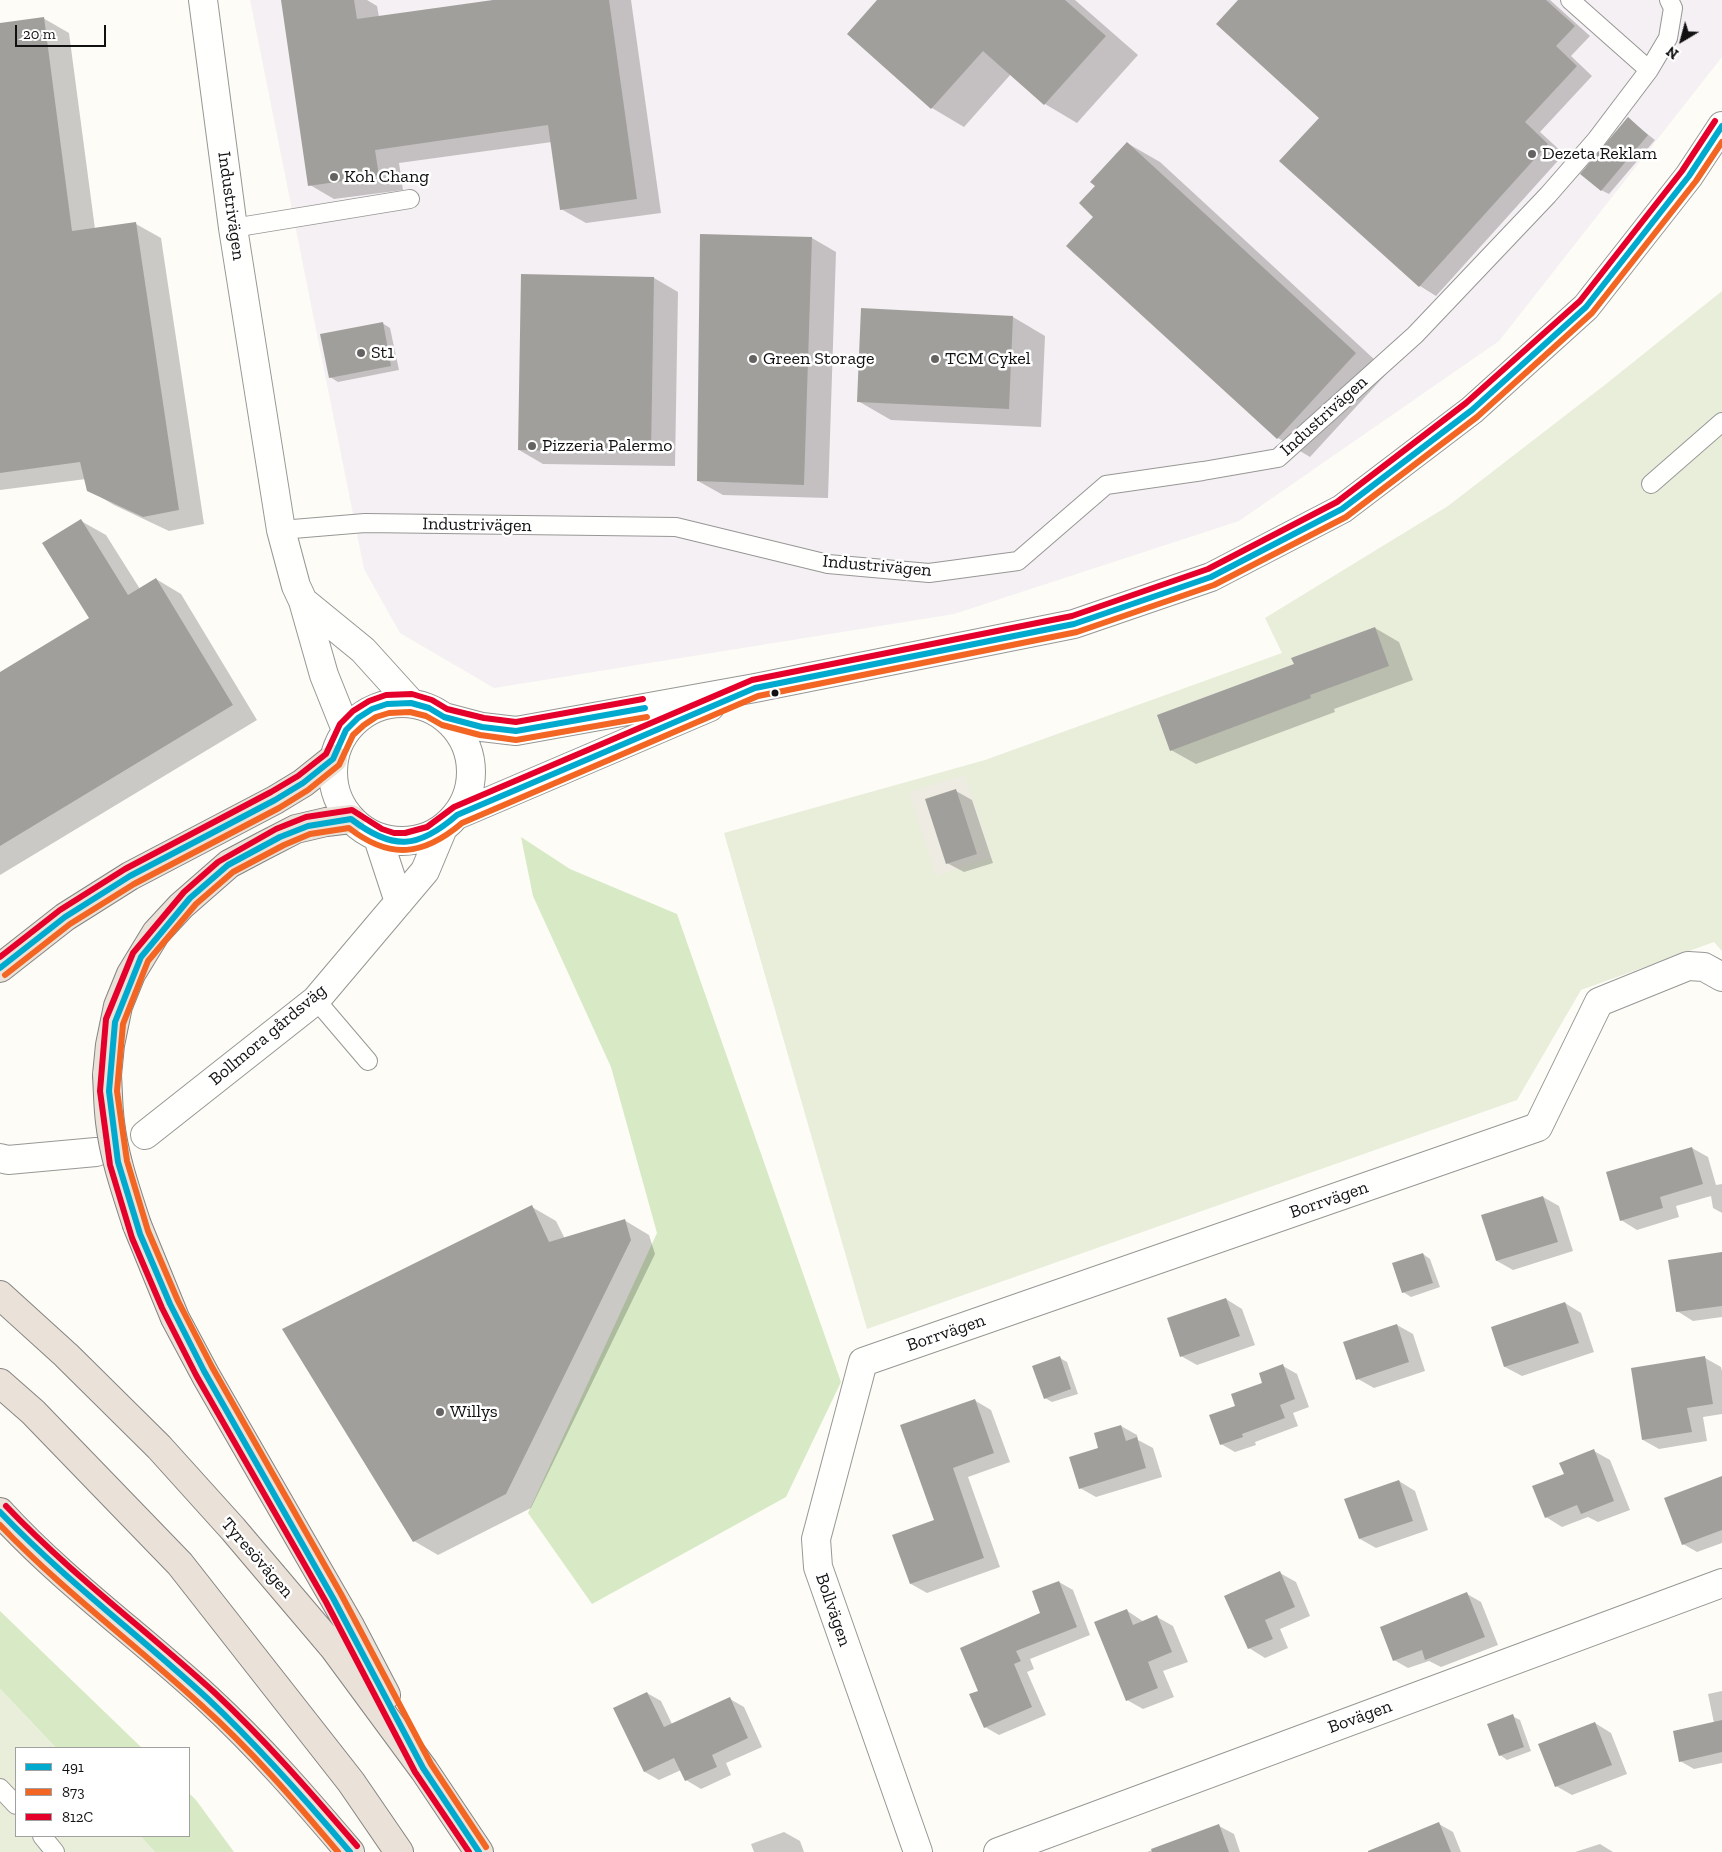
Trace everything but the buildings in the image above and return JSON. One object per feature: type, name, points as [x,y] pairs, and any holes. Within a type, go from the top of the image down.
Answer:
[{"type":"highway","points":[[0,968],[65,917],[130,876],[275,800],[334,759]]},
{"type":"highway","points":[[351,819],[326,822],[296,829],[228,864],[181,906],[156,933],[131,974],[118,1006],[110,1045],[107,1075],[110,1122],[123,1182],[137,1225],[175,1318],[201,1368],[350,1626],[424,1770]]},
{"type":"highway","name":"Tyresövägen","points":[[0,1295],[66,1355],[159,1447],[234,1529],[334,1648],[424,1770],[479,1852]]},
{"type":"highway","points":[[0,1383],[33,1412],[180,1564],[351,1782],[399,1852]]},
{"type":"highway","points":[[0,1512],[56,1568],[208,1699],[272,1761],[350,1852]]},
{"type":"street","name":"Industrivägen","points":[[203,0],[233,228],[281,530],[296,586],[304,601],[324,675],[346,730]]},
{"type":"street","points":[[444,717],[482,727],[516,732],[755,688],[1074,624],[1211,577],[1342,509],[1472,410],[1586,307],[1688,176],[1722,126]]},
{"type":"street","name":"Industrivägen","points":[[304,601],[363,650],[411,703]]},
{"type":"street","points":[[450,822],[467,798],[471,782],[471,764],[468,750],[462,738],[454,726],[444,717],[428,708],[411,703],[386,704],[372,709],[358,718],[346,730],[334,759],[332,778],[336,795],[342,808],[363,830],[378,838],[394,842],[411,842],[428,837],[450,822],[755,688]]},
{"type":"street","name":"Bollmora gårdsväg","points":[[145,1134],[316,1000],[426,871],[450,822]]},
{"type":"street","points":[[378,838],[399,902]]},
{"type":"street","name":"Borrvägen","points":[[863,1362],[1538,1127],[1599,1002],[1688,966],[1704,968],[1722,976]]},
{"type":"street","points":[[0,1158],[8,1160],[96,1152]]},
{"type":"street","name":"Bollvägen","points":[[863,1362],[816,1539],[818,1567],[918,1852]]},
{"type":"street","name":"Bovägen","points":[[998,1852],[1722,1583]]},
{"type":"lane","points":[[1570,0],[1649,70]]},
{"type":"lane","name":"Industrivägen","points":[[281,530],[365,523],[676,527],[775,552],[838,565],[928,572],[1018,561],[1106,485],[1278,458],[1404,346],[1548,195],[1596,140],[1649,70],[1668,38],[1673,8],[1669,0]]},
{"type":"lane","points":[[233,228],[410,199]]},
{"type":"lane","points":[[1650,484],[1722,422]]},
{"type":"lane","points":[[316,1000],[368,1061]]},
{"type":"lane","points":[[0,1788],[15,1804]]},
{"type":"lane","points":[[43,1837],[55,1852]]},
{"type":"shaded area","points":[[250,0],[1722,0],[1722,57],[1499,341],[1239,521],[954,614],[494,688],[400,633],[364,569]]},
{"type":"shaded area","points":[[965,775],[992,858],[936,876],[909,792]]},
{"type":"green space","points":[[1722,291],[1722,951],[1714,942],[1581,990],[1517,1100],[867,1329],[724,833],[985,760],[1282,653],[1265,618],[1448,506],[1606,384]]},
{"type":"green space","points":[[521,837],[570,869],[677,914],[841,1382],[786,1497],[592,1604],[528,1513],[657,1233],[611,1067],[533,896]]},
{"type":"green space","points":[[0,1611],[141,1747],[55,1747],[0,1689]]},
{"type":"green space","points":[[0,1689],[55,1747],[15,1747],[15,1837],[141,1837],[155,1852],[0,1852]]},
{"type":"green space","points":[[190,1794],[234,1852],[155,1852],[141,1837],[190,1837]]},
{"type":"transit line","name":"812C","points":[[469,1852],[415,1772],[326,1602],[196,1375],[162,1308],[132,1238],[110,1165],[100,1091],[106,1019],[133,953],[184,892],[218,862],[276,829],[306,817],[352,810],[382,829],[394,833],[405,833],[427,827],[454,807],[752,680],[1072,616],[1208,569],[1337,502],[1466,403],[1580,301],[1682,171],[1715,121]]},
{"type":"transit line","name":"491","points":[[479,1852],[423,1768],[333,1598],[204,1371],[170,1304],[140,1234],[118,1162],[109,1091],[115,1022],[141,957],[190,898],[228,865],[280,837],[308,826],[351,819],[380,837],[405,842],[417,840],[443,826],[457,815],[755,688],[1074,624],[1211,577],[1342,509],[1472,410],[1586,307],[1689,176],[1722,126]]},
{"type":"transit line","name":"873","points":[[486,1847],[431,1764],[341,1594],[212,1367],[178,1301],[148,1231],[127,1161],[117,1091],[123,1024],[148,961],[196,904],[233,872],[284,845],[310,834],[349,828],[378,845],[392,849],[420,848],[448,834],[462,823],[758,696],[1077,632],[1214,585],[1346,517],[1477,417],[1592,313],[1696,181],[1722,142]]},
{"type":"transit line","name":"812C","points":[[0,957],[60,910],[125,869],[298,776],[326,754],[340,724],[353,711],[369,701],[386,695],[412,694],[432,700],[447,709],[484,718],[516,722],[643,699]]},
{"type":"transit line","name":"491","points":[[0,968],[65,917],[130,876],[275,800],[303,783],[333,759],[346,730],[358,718],[372,709],[387,704],[411,703],[429,708],[444,717],[482,727],[516,731],[645,708]]},
{"type":"transit line","name":"873","points":[[5,975],[70,924],[134,884],[279,808],[308,790],[339,765],[353,735],[376,717],[389,713],[410,712],[426,716],[442,725],[480,735],[516,740],[647,717]]},
{"type":"transit line","name":"812C","points":[[6,1506],[56,1555],[234,1711],[288,1768],[357,1846]]},
{"type":"transit line","name":"491","points":[[0,1512],[50,1561],[227,1717],[316,1812],[350,1852]]},
{"type":"transit line","name":"873","points":[[0,1525],[48,1572],[176,1682],[219,1722],[272,1776],[338,1852]]},
{"type":"place","name":"Dezeta Reklam","points":[[1532,154]]},
{"type":"place","name":"Koh Chang","points":[[334,177]]},
{"type":"place","name":"St1","points":[[361,353]]},
{"type":"place","name":"Green Storage","points":[[753,359]]},
{"type":"place","name":"TCM Cykel","points":[[935,359]]},
{"type":"place","name":"Pizzeria Palermo","points":[[532,446]]},
{"type":"place","name":"Willys","points":[[440,1412]]}]
